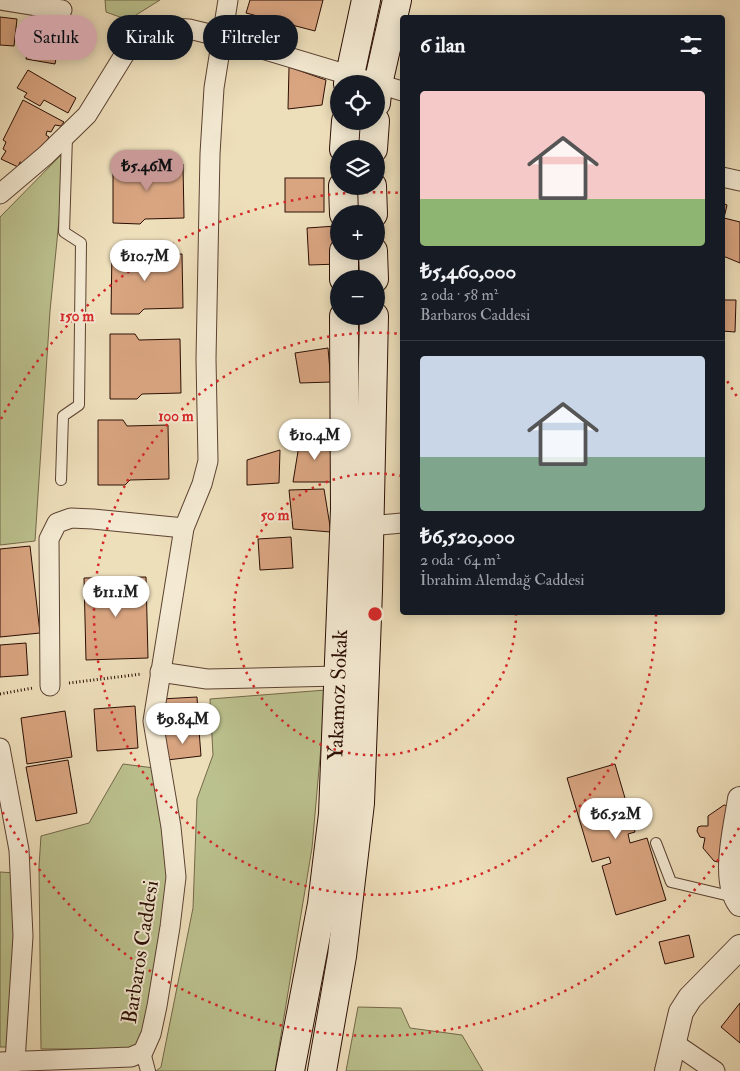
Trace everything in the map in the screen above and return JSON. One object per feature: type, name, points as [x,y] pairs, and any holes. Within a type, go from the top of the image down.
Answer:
[{"type":"main road","points":[[350,75],[366,0]]},
{"type":"main road","points":[[386,92],[397,0]]},
{"type":"main road","name":"Yakamoz Sokak","points":[[290,1071],[323,895],[332,814],[344,509],[344,325]]},
{"type":"main road","name":"Yakamoz Sokak","points":[[322,1071],[342,956],[360,803],[368,600],[374,325]]},
{"type":"street","points":[[0,0],[62,10]]},
{"type":"street","name":"Barbaros Caddesi","points":[[226,15],[228,0]]},
{"type":"street","points":[[0,194],[46,155],[87,115],[126,52],[148,35],[172,28],[203,32]]},
{"type":"street","name":"Barbaros Caddesi","points":[[148,1071],[143,1052],[151,1034],[157,1006],[176,878],[171,827],[153,721],[184,528],[202,484],[208,462],[206,358],[210,154],[214,88],[218,60]]},
{"type":"street","points":[[290,60],[334,75]]},
{"type":"street","points":[[725,179],[740,182]]},
{"type":"street","points":[[50,686],[48,539],[57,523],[71,518],[184,528]]},
{"type":"street","points":[[369,526],[400,523]]},
{"type":"street","points":[[160,672],[207,679],[338,676]]},
{"type":"street","points":[[0,748],[19,850],[22,936],[7,1062],[131,1057],[143,1052]]},
{"type":"street","points":[[737,900],[731,876],[740,799]]},
{"type":"street","points":[[667,1071],[681,1012],[690,998],[740,946]]},
{"type":"street","points":[[674,1043],[715,1071]]},
{"type":"lane","points":[[61,480],[63,416],[79,406],[81,243],[64,232],[67,135]]},
{"type":"lane","points":[[656,842],[671,882],[737,900]]},
{"type":"path","points":[[0,694],[119,676],[160,672]]},
{"type":"green space","points":[[105,0],[160,0],[136,15],[114,15],[106,12]]},
{"type":"green space","points":[[63,153],[63,180],[50,311],[35,541],[0,545],[0,217]]},
{"type":"green space","points":[[326,690],[312,848],[275,1071],[156,1071],[161,1067],[193,908],[197,799],[213,755],[210,699]]},
{"type":"green space","points":[[123,764],[154,768],[178,841],[142,1049],[41,1049],[39,866],[41,836],[89,823]]},
{"type":"green space","points":[[0,872],[16,873],[18,1047],[0,1047]]},
{"type":"green space","points":[[358,1007],[401,1008],[410,1028],[462,1035],[483,1071],[346,1071]]},
{"type":"building","points":[[250,0],[323,0],[315,31],[298,27],[298,15],[254,15],[246,13]]},
{"type":"building","points":[[0,17],[15,19],[14,46],[0,45]]},
{"type":"building","points":[[32,60],[56,60],[55,64]]},
{"type":"building","points":[[289,67],[326,80],[322,105],[288,109]]},
{"type":"building","points":[[28,70],[76,98],[68,113],[44,100],[40,106],[24,97],[27,93],[17,88]]},
{"type":"building","points":[[23,100],[64,122],[61,126],[55,125],[51,132],[47,131],[46,135],[49,137],[43,149],[38,149],[33,159],[25,164],[20,162],[18,167],[1,159],[6,151],[3,149],[6,142],[3,140]]},
{"type":"building","points":[[113,159],[138,159],[142,165],[183,164],[184,218],[145,219],[140,224],[113,223]]},
{"type":"building","points":[[285,178],[324,178],[324,212],[285,212]]},
{"type":"building","points":[[725,218],[740,222],[740,263],[725,257]]},
{"type":"building","points":[[330,226],[330,260],[339,260],[339,264],[309,265],[307,228]]},
{"type":"building","points":[[112,249],[137,249],[141,254],[182,254],[183,308],[144,309],[139,314],[111,314]]},
{"type":"building","points":[[725,300],[736,300],[735,332],[725,331]]},
{"type":"building","points":[[110,334],[135,334],[139,340],[180,339],[181,393],[142,394],[137,399],[110,399]]},
{"type":"building","points":[[328,348],[331,382],[300,383],[295,353]]},
{"type":"building","points":[[98,420],[123,420],[127,426],[168,425],[169,479],[130,480],[125,485],[98,485]]},
{"type":"building","points":[[300,439],[336,441],[333,482],[293,482]]},
{"type":"building","points":[[280,450],[279,483],[247,485],[247,460]]},
{"type":"building","points":[[324,489],[331,532],[293,529],[289,490]]},
{"type":"building","points":[[291,537],[293,568],[260,570],[258,539]]},
{"type":"building","points":[[30,546],[40,633],[0,637],[0,549]]},
{"type":"building","points":[[146,577],[148,658],[86,660],[84,578]]},
{"type":"building","points":[[26,643],[28,675],[0,677],[0,645]]},
{"type":"building","points":[[197,697],[199,730],[164,733],[161,699]]},
{"type":"building","points":[[135,706],[138,748],[97,751],[94,709]]},
{"type":"building","points":[[65,711],[72,757],[27,764],[21,718]]},
{"type":"building","points":[[199,730],[201,756],[167,760],[164,733]]},
{"type":"building","points":[[68,760],[77,813],[36,821],[26,767]]},
{"type":"building","points":[[615,764],[635,832],[628,834],[630,843],[647,838],[666,900],[616,915],[602,866],[611,863],[609,857],[592,862],[567,778]]},
{"type":"building","points":[[724,805],[738,808],[726,864],[714,861],[703,848],[705,838],[700,837],[697,831],[698,827],[708,826],[708,816]]},
{"type":"building","points":[[689,935],[694,957],[665,964],[659,942]]},
{"type":"building","points":[[740,1003],[740,1043],[721,1027]]}]
